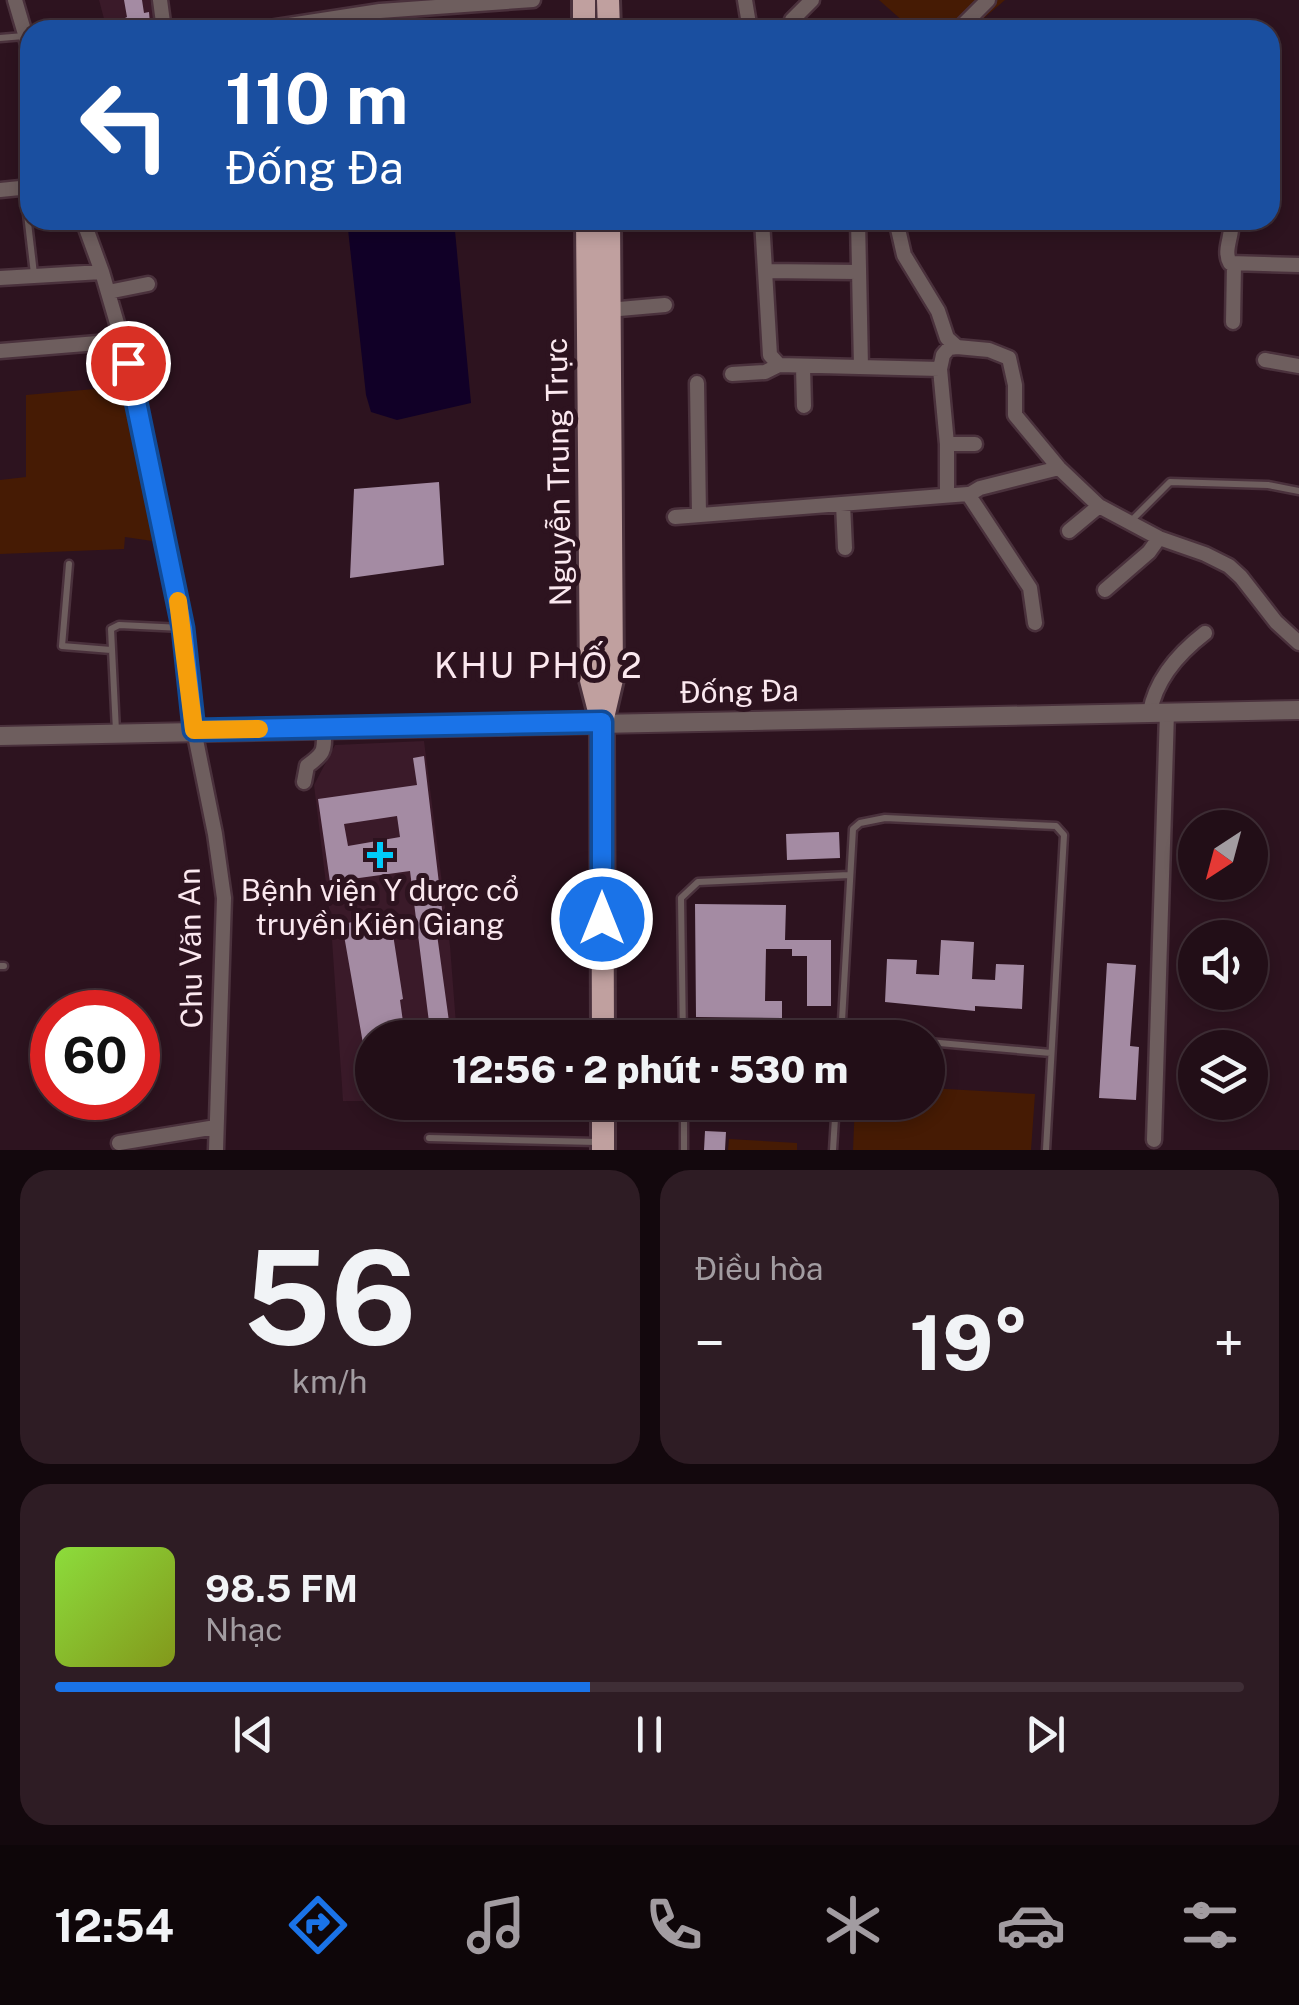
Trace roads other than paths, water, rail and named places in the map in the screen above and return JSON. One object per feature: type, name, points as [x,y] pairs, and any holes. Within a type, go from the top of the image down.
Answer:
[{"type":"main road","name":"Nguyễn Trung Trực","points":[[587,230],[592,680],[602,722],[603,1020]]},
{"type":"main road","name":"Nguyễn Trung Trực","points":[[602,722],[612,679],[610,230]]},
{"type":"main road","points":[[603,1120],[603,1146]]},
{"type":"street","points":[[306,20],[380,5],[533,0]]},
{"type":"street","points":[[792,20],[812,0]]},
{"type":"street","points":[[968,20],[988,0]]},
{"type":"street","name":"Chu Văn An","points":[[87,230],[134,385],[183,628],[194,730],[224,898],[216,1150]]},
{"type":"street","points":[[763,230],[770,355],[779,365]]},
{"type":"street","points":[[858,230],[860,367]]},
{"type":"street","points":[[898,230],[904,255],[938,311],[947,338],[957,347]]},
{"type":"street","points":[[1229,230],[1227,260],[1234,264],[1299,265]]},
{"type":"street","points":[[1232,322],[1234,264]]},
{"type":"street","points":[[765,271],[857,272]]},
{"type":"street","points":[[0,278],[102,272]]},
{"type":"street","points":[[108,292],[148,284]]},
{"type":"street","points":[[608,310],[664,305]]},
{"type":"street","points":[[0,351],[122,340]]},
{"type":"street","points":[[947,494],[940,369],[943,355],[957,347],[988,350],[1009,358],[1015,386],[1015,416],[1100,506],[1159,538],[1229,566],[1299,644]]},
{"type":"street","points":[[1265,360],[1299,366]]},
{"type":"street","points":[[732,374],[765,372],[779,365],[940,369]]},
{"type":"street","points":[[803,367],[804,406]]},
{"type":"street","points":[[696,384],[699,515]]},
{"type":"street","points":[[947,444],[975,444]]},
{"type":"street","points":[[675,517],[970,494],[1060,468]]},
{"type":"street","points":[[970,494],[1030,588],[1035,622]]},
{"type":"street","points":[[843,504],[845,548]]},
{"type":"street","points":[[1069,531],[1100,506]]},
{"type":"street","points":[[1105,590],[1149,552],[1159,538]]},
{"type":"street","points":[[1154,1140],[1159,712],[1153,695],[1184,648],[1206,633]]},
{"type":"street","name":"Đống Đa","points":[[0,736],[1299,710]]},
{"type":"street","points":[[304,782],[308,764],[319,759],[324,750],[324,728]]},
{"type":"street","points":[[119,1142],[216,1127]]},
{"type":"lane","points":[[30,230],[34,276]]},
{"type":"lane","points":[[1129,523],[1170,482],[1268,485],[1299,492]]},
{"type":"lane","points":[[70,564],[62,646],[110,650]]},
{"type":"lane","points":[[116,732],[110,628],[183,628]]},
{"type":"lane","points":[[842,1020],[853,829],[860,823],[885,818],[1056,826],[1064,836],[1046,1150]]},
{"type":"lane","points":[[683,1020],[681,898],[688,888],[698,882],[849,875]]},
{"type":"lane","points":[[945,1044],[1051,1053]]},
{"type":"lane","points":[[684,1120],[684,1150]]},
{"type":"lane","points":[[833,1150],[835,1120]]},
{"type":"lane","points":[[430,1138],[603,1146]]},
{"type":"place","name":"Bệnh viện Y dược cổ truyền Kiên Giang","points":[[380,855]]},
{"type":"district","name":"KHU PHỐ 2","points":[[539,666]]}]
